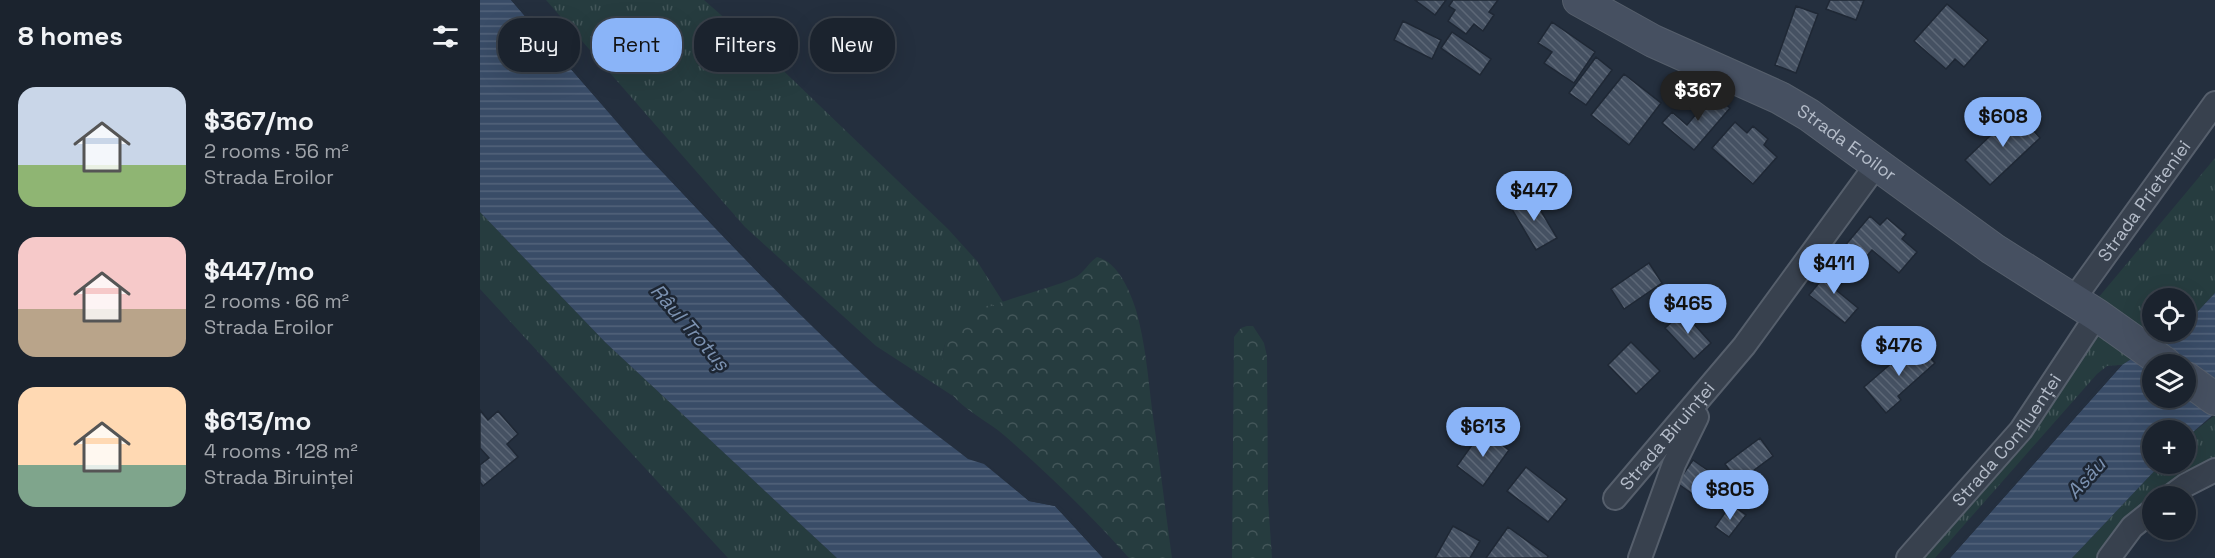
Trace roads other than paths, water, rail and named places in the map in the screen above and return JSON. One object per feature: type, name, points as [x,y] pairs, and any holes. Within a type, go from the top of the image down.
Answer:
[{"type":"main road","name":"Strada Eroilor","points":[[1579,0],[1653,41],[1780,98],[1843,138],[1993,249],[2152,354]]},
{"type":"main road","points":[[2196,385],[2215,399]]},
{"type":"street","name":"Strada Prieteniei","points":[[2085,308],[2215,103]]},
{"type":"street","name":"Strada Biruinței","points":[[1615,498],[1719,376],[1877,164]]},
{"type":"street","name":"Strada Confluenței","points":[[1908,558],[2021,430],[2085,308]]},
{"type":"street","name":"Strada Biruinței","points":[[1640,558],[1685,438],[1719,376]]},
{"type":"street","points":[[2185,486],[2215,470]]},
{"type":"street","points":[[2109,558],[2132,527],[2142,519]]},
{"type":"water","name":"Râul Trotuș","points":[[480,0],[511,0],[527,18],[498,18],[498,72],[574,72],[729,243],[869,380],[968,459],[984,464],[1029,501],[1055,506],[1103,558],[837,558],[606,343],[480,212]]},
{"type":"water","name":"Asău","points":[[2215,293],[2215,413],[2196,429],[2196,420],[2142,420],[2142,474],[2152,474],[2072,558],[1950,558],[2122,365],[2158,342],[2196,342],[2196,313]]}]
